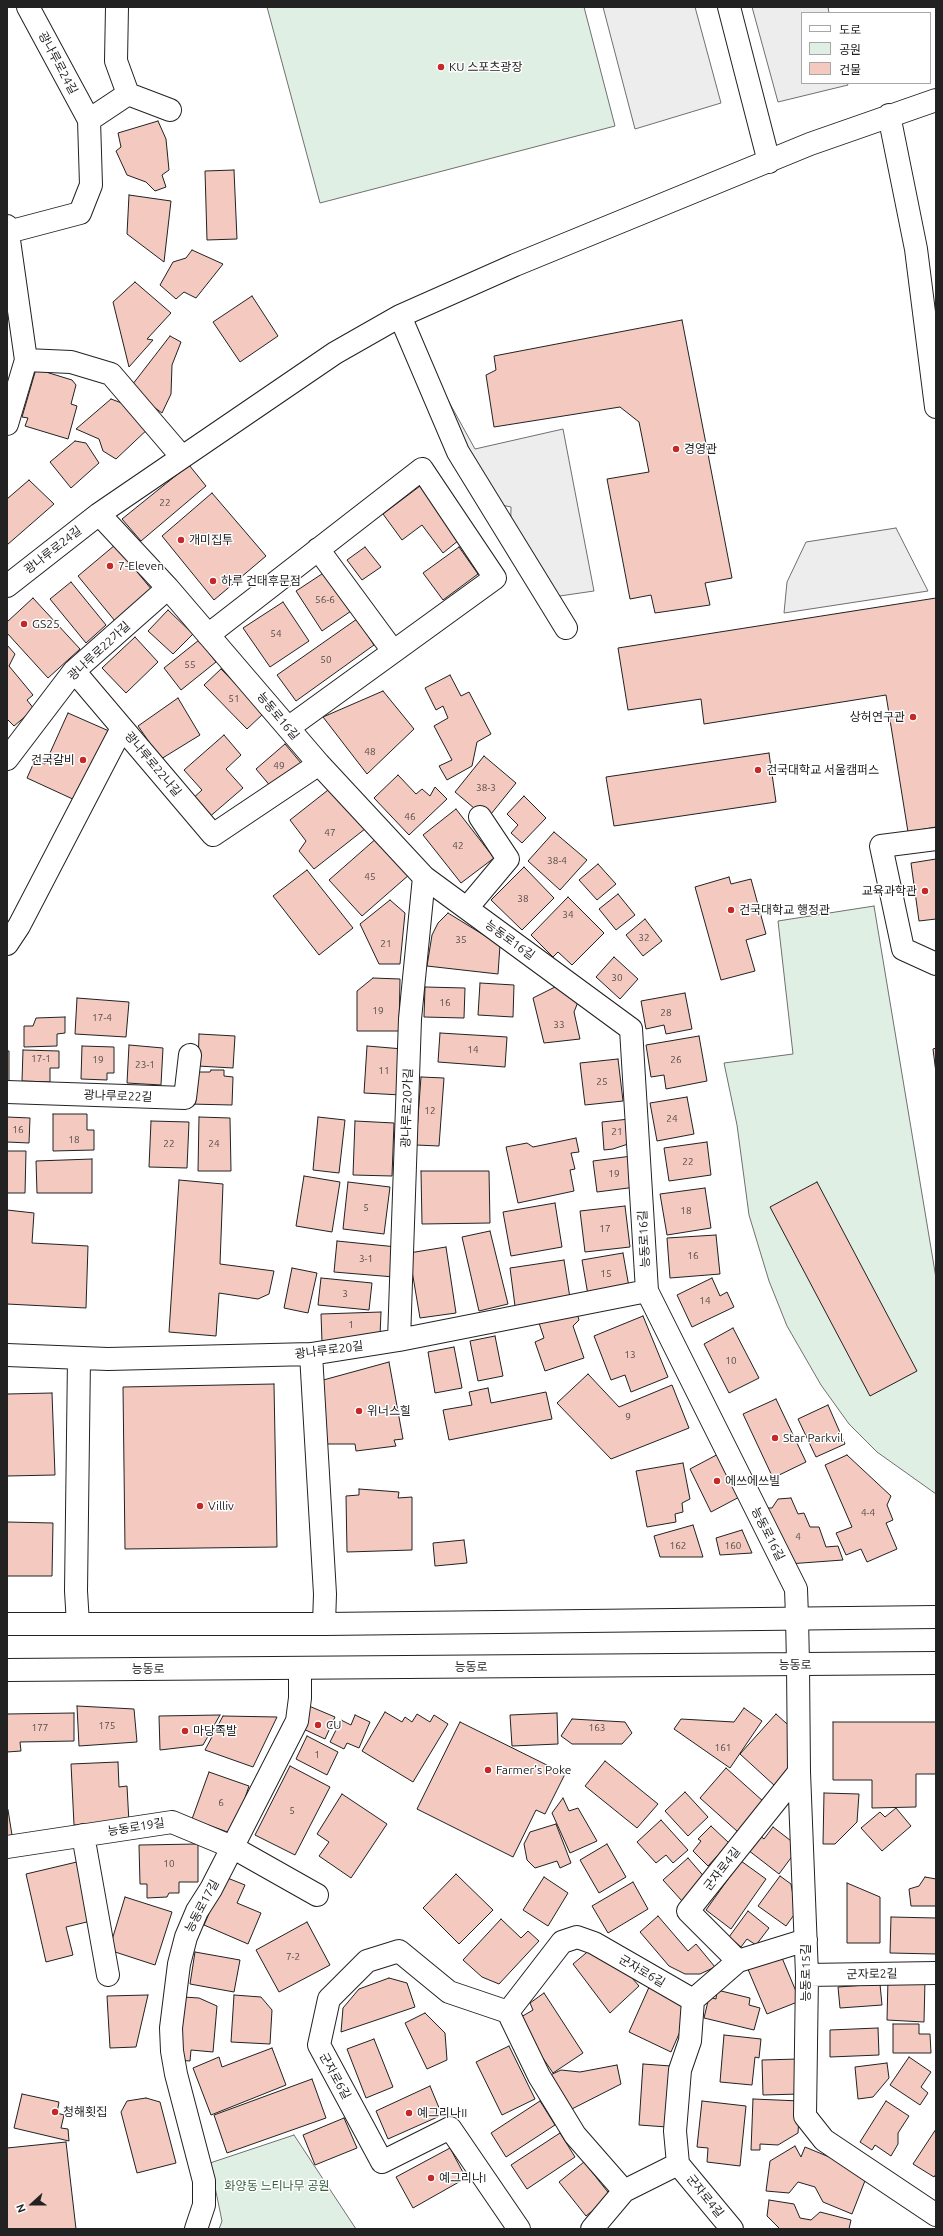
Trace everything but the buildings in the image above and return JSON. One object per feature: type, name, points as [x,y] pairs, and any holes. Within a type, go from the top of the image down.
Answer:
[{"type":"street","name":"광나루로24길","points":[[8,229],[80,213],[91,185],[89,120],[28,7]]},
{"type":"street","points":[[117,7],[116,61],[128,94],[170,110]]},
{"type":"street","points":[[729,7],[769,162]]},
{"type":"street","points":[[89,120],[128,94]]},
{"type":"street","name":"광나루로24길","points":[[7,586],[99,514],[335,353],[400,316],[514,265],[810,144],[889,114],[917,108],[936,100]]},
{"type":"street","points":[[889,114],[916,249],[936,408]]},
{"type":"street","points":[[7,424],[26,360],[8,229]]},
{"type":"street","points":[[400,316],[458,452],[566,628]]},
{"type":"street","points":[[26,360],[71,362],[111,374],[182,457]]},
{"type":"street","points":[[208,635],[422,469],[496,578],[288,728]]},
{"type":"street","name":"능동로16길","points":[[99,514],[168,588],[319,764],[424,877],[631,1029],[647,1291],[796,1589],[798,1665]]},
{"type":"street","points":[[318,549],[393,651]]},
{"type":"street","name":"광나루로22가길","points":[[7,759],[74,671],[168,588]]},
{"type":"street","points":[[74,671],[122,728]]},
{"type":"street","name":"광나루로22나길","points":[[7,944],[19,926],[122,728],[213,835],[319,764]]},
{"type":"street","points":[[467,908],[508,859],[480,817]]},
{"type":"street","points":[[936,839],[881,846],[903,950],[936,964]]},
{"type":"street","name":"광나루로20가길","points":[[399,1340],[410,1019],[424,877]]},
{"type":"street","name":"광나루로22길","points":[[7,1092],[185,1098],[190,1055]]},
{"type":"street","name":"광나루로20길","points":[[7,1355],[79,1358],[311,1354],[399,1340],[647,1291]]},
{"type":"street","points":[[311,1354],[325,1594],[324,1624]]},
{"type":"street","points":[[78,1624],[76,1584],[79,1358]]},
{"type":"street","points":[[7,1624],[324,1624],[797,1617],[936,1617]]},
{"type":"street","name":"능동로","points":[[7,1670],[936,1664]]},
{"type":"street","name":"능동로15길","points":[[798,1665],[799,1772],[807,1975],[805,2116],[824,2140],[936,2215]]},
{"type":"street","name":"능동로17길","points":[[196,2229],[204,2205],[204,2181],[176,2074],[172,2051],[172,2022],[179,1964],[186,1937],[297,1721],[300,1698],[300,1668]]},
{"type":"street","name":"군자로4길","points":[[738,1961],[688,1910],[799,1772]]},
{"type":"street","name":"능동로19길","points":[[7,1846],[172,1822],[232,1846],[317,1895]]},
{"type":"street","points":[[83,1835],[108,1975]]},
{"type":"street","name":"군자로6길","points":[[518,2229],[450,2128],[382,2162],[319,2045],[329,1999],[366,1961],[399,1951],[449,1992],[508,2012],[562,1942],[577,1937],[594,1943],[693,2000]]},
{"type":"street","points":[[693,2000],[738,1961],[806,1940]]},
{"type":"street","name":"군자로2길","points":[[807,1975],[936,1973]]},
{"type":"street","name":"군자로4길","points":[[693,2000],[690,2041],[680,2070],[675,2131],[678,2164],[732,2229]]},
{"type":"street","points":[[508,2012],[539,2076],[575,2135],[624,2191]]},
{"type":"street","name":"군자로4길","points":[[592,2229],[624,2191],[678,2164]]},
{"type":"green space","name":"KU 스포츠광장","points":[[267,7],[584,7],[615,126],[320,203]]},
{"type":"green space","points":[[874,906],[936,1278],[936,1494],[877,1452],[849,1424],[821,1385],[787,1326],[769,1281],[749,1215],[737,1125],[724,1063],[793,1054],[778,921]]},
{"type":"green space","name":"화양동 느티나무 공원","points":[[294,2135],[356,2229],[219,2229],[222,2221],[210,2163]]},
{"type":"shaded area","points":[[603,7],[695,7],[721,103],[635,129]]},
{"type":"shaded area","points":[[752,7],[828,7],[829,12],[801,12],[801,84],[848,85],[778,102]]},
{"type":"shaded area","points":[[449,402],[475,449],[563,429],[594,591],[539,599],[510,555],[511,507],[478,500],[434,410]]},
{"type":"shaded area","points":[[896,528],[928,591],[784,613],[787,582],[806,542]]},
{"type":"place","name":"KU 스포츠광장","points":[[441,67]]},
{"type":"place","name":"경영관","points":[[676,449]]},
{"type":"place","name":"개미집투","points":[[181,540]]},
{"type":"place","name":"7-Eleven","points":[[110,566]]},
{"type":"place","name":"하루 건대후문점","points":[[213,581]]},
{"type":"place","name":"GS25","points":[[24,624]]},
{"type":"place","name":"상허연구관","points":[[913,717]]},
{"type":"place","name":"건국갈비","points":[[83,760]]},
{"type":"place","name":"건국대학교 서울캠퍼스","points":[[758,770]]},
{"type":"place","name":"교육과학관","points":[[925,891]]},
{"type":"place","name":"건국대학교 행정관","points":[[731,910]]},
{"type":"place","name":"위너스힐","points":[[359,1411]]},
{"type":"place","name":"Star Parkvil","points":[[775,1438]]},
{"type":"place","name":"에쓰에쓰빌","points":[[717,1481]]},
{"type":"place","name":"Villiv","points":[[200,1506]]},
{"type":"place","name":"CU","points":[[318,1725]]},
{"type":"place","name":"마당족발","points":[[185,1731]]},
{"type":"place","name":"Farmer’s Poke","points":[[488,1770]]},
{"type":"place","name":"청해횟집","points":[[55,2112]]},
{"type":"place","name":"예그리나II","points":[[409,2113]]},
{"type":"place","name":"예그리나I","points":[[431,2178]]}]
